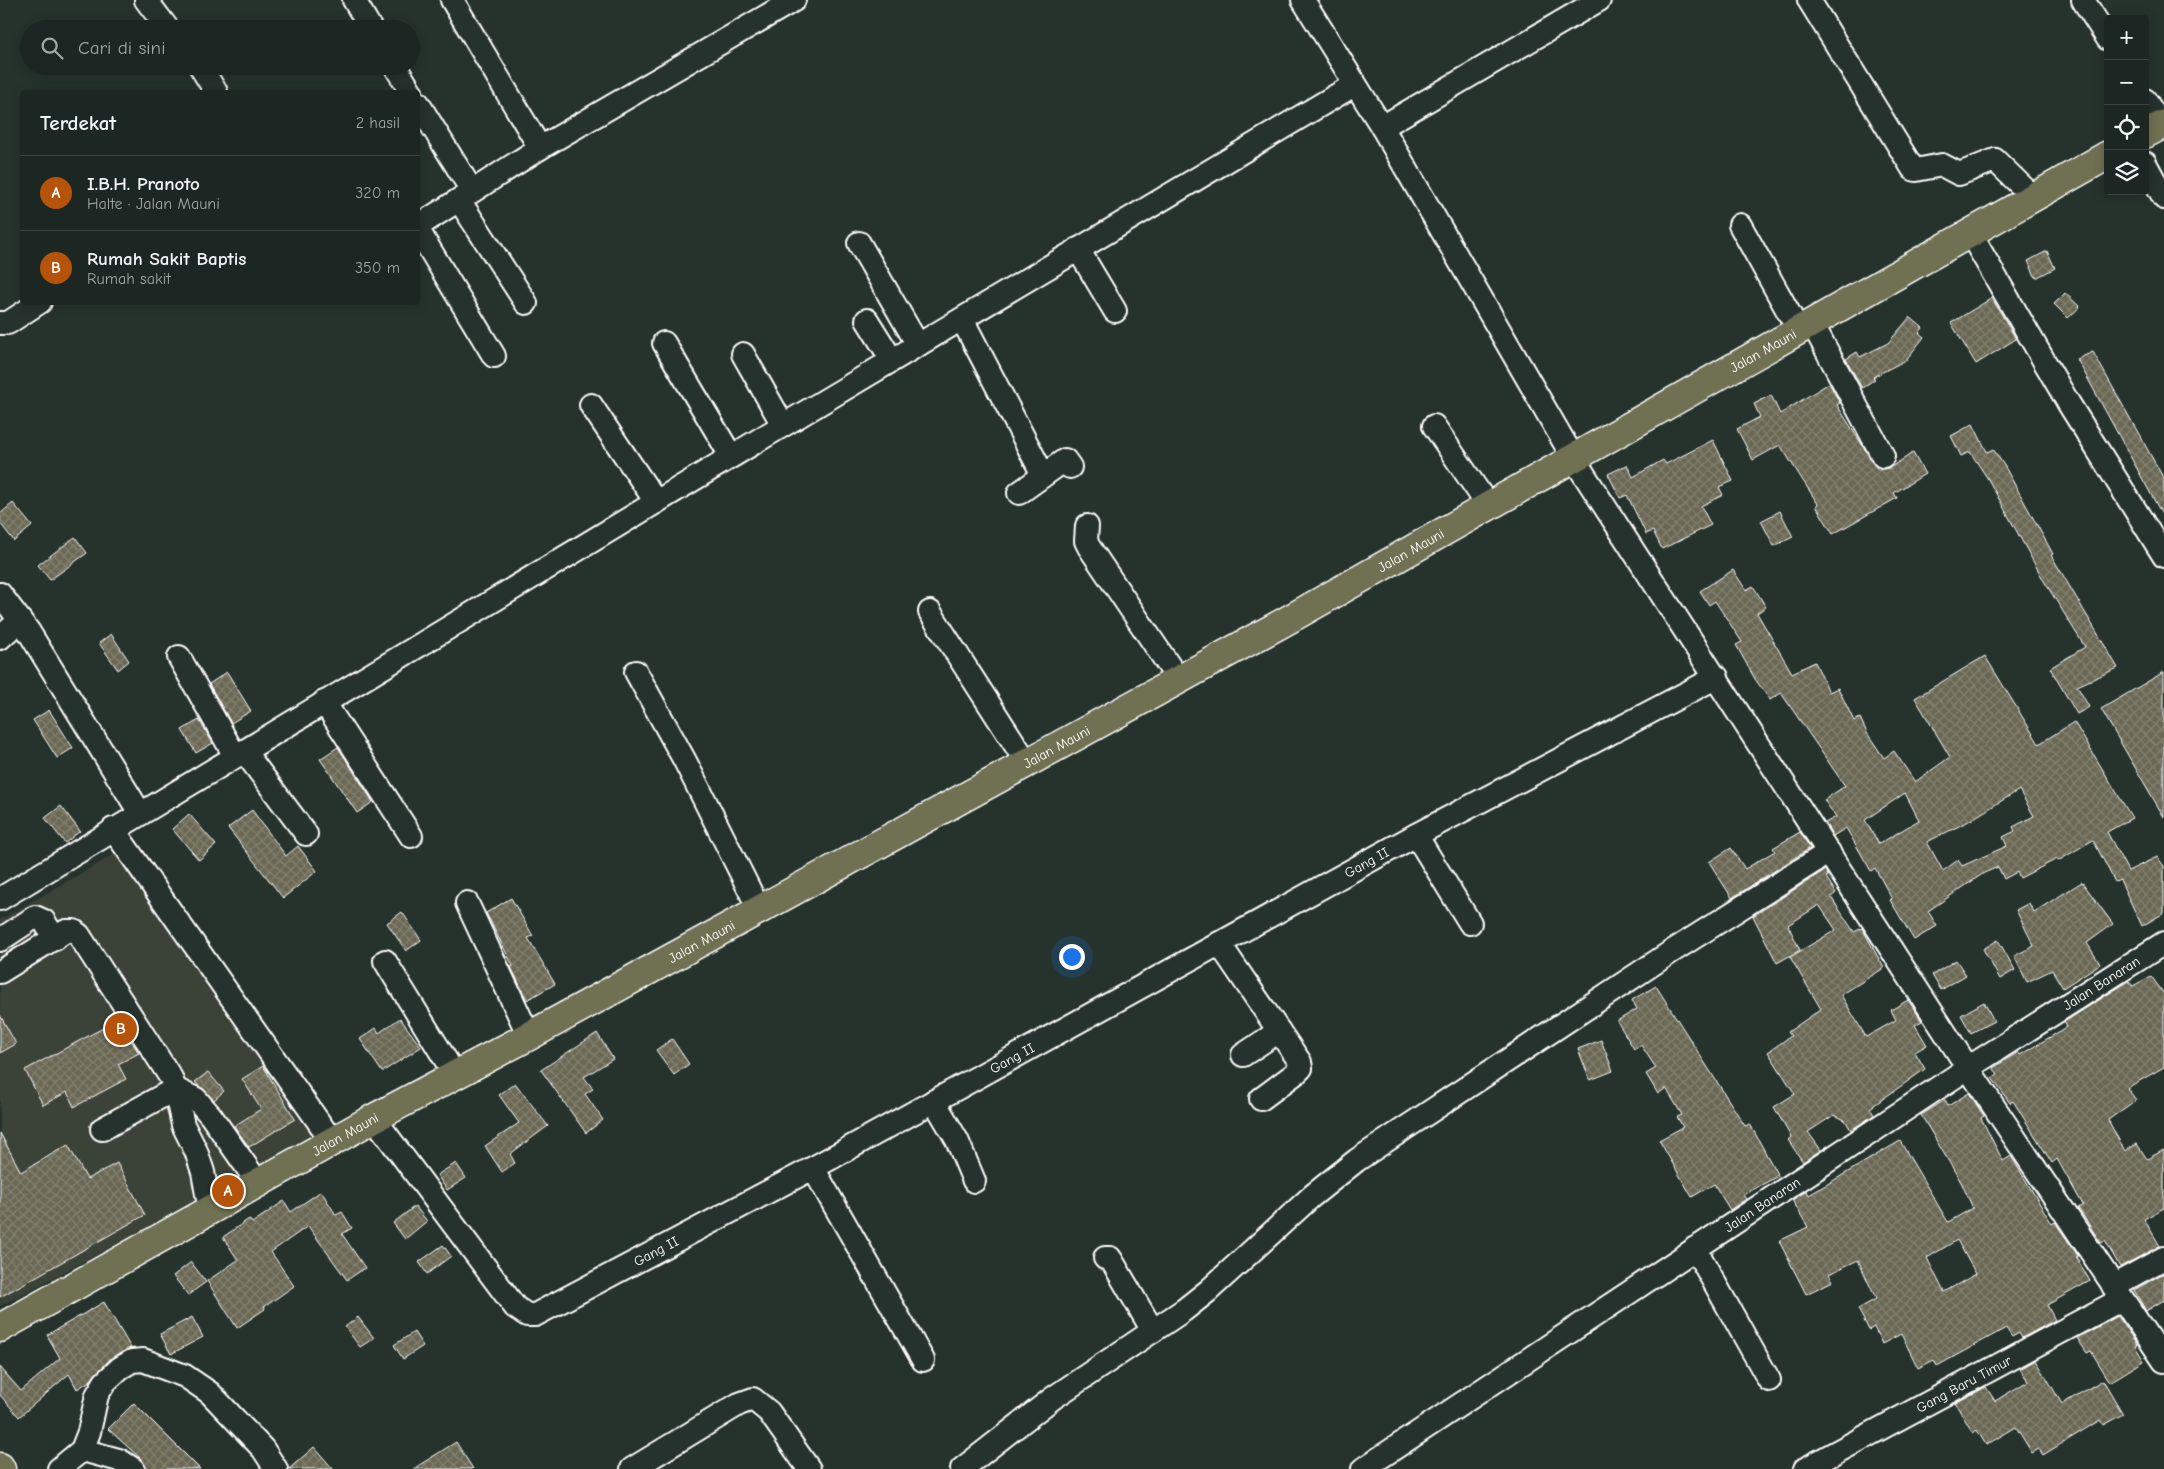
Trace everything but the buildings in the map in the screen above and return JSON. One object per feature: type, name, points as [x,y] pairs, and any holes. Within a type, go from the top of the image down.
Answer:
[{"type":"main road","name":"Jalan Mauni","points":[[0,1328],[332,1141],[529,1036],[1489,507],[2032,196],[2104,157]]},
{"type":"street","points":[[146,0],[161,20]]},
{"type":"street","points":[[354,0],[366,20]]},
{"type":"street","points":[[452,0],[540,148]]},
{"type":"street","points":[[420,225],[540,148],[794,0]]},
{"type":"street","points":[[1303,0],[1354,85],[1382,127],[1574,459],[1717,677],[1968,1068],[2164,1361]]},
{"type":"street","points":[[1382,127],[1599,0]]},
{"type":"street","points":[[1808,0],[1913,169],[1942,164],[1954,173],[1959,174],[1994,160],[2032,196]]},
{"type":"street","points":[[2083,0],[2104,33]]},
{"type":"street","points":[[206,75],[215,90]]},
{"type":"street","points":[[401,75],[410,90]]},
{"type":"street","points":[[0,898],[783,425],[1354,85]]},
{"type":"street","points":[[2147,105],[2157,128]]},
{"type":"street","points":[[420,107],[465,196],[526,303]]},
{"type":"street","points":[[2149,170],[2164,198]]},
{"type":"street","points":[[1740,225],[1806,327],[1882,456]]},
{"type":"street","points":[[420,233],[494,356]]},
{"type":"street","points":[[1970,233],[2069,404],[2164,556]]},
{"type":"street","points":[[859,243],[918,345]]},
{"type":"street","points":[[1078,249],[1116,311]]},
{"type":"street","points":[[0,323],[8,323],[35,305]]},
{"type":"street","points":[[962,318],[1043,475]]},
{"type":"street","points":[[867,320],[892,360]]},
{"type":"street","points":[[664,343],[732,456]]},
{"type":"street","points":[[744,354],[783,425]]},
{"type":"street","points":[[591,405],[656,502]]},
{"type":"street","points":[[1434,426],[1489,507]]},
{"type":"street","points":[[1019,493],[1065,460],[1070,467]]},
{"type":"street","points":[[1087,526],[1086,540],[1089,547],[1178,679]]},
{"type":"street","points":[[0,594],[20,620],[140,813]]},
{"type":"street","points":[[930,612],[1027,763]]},
{"type":"street","points":[[0,638],[20,620]]},
{"type":"street","points":[[179,657],[239,753],[306,834]]},
{"type":"street","points":[[636,672],[685,761],[759,909]]},
{"type":"street","name":"Gang II","points":[[374,1118],[515,1307],[527,1315],[542,1313],[813,1168],[1416,835],[1717,677]]},
{"type":"street","points":[[324,702],[411,836]]},
{"type":"street","points":[[113,829],[332,1141]]},
{"type":"street","points":[[1416,835],[1470,923]]},
{"type":"street","points":[[962,1469],[1053,1398],[1153,1331],[1208,1291],[1312,1196],[1357,1160],[1663,957],[1829,852]]},
{"type":"street","points":[[467,903],[529,1036]]},
{"type":"street","points":[[0,940],[35,917],[44,921],[55,939]]},
{"type":"street","points":[[0,972],[66,931],[74,930],[79,935],[161,1062],[176,1089],[184,1125],[196,1150],[203,1172],[210,1211]]},
{"type":"street","points":[[1219,943],[1300,1062],[1301,1068],[1262,1099]]},
{"type":"street","name":"Jalan Banaran","points":[[1364,1469],[1968,1068],[2164,943]]},
{"type":"street","points":[[385,961],[455,1075]]},
{"type":"street","points":[[1243,1055],[1279,1031]]},
{"type":"street","points":[[102,1129],[176,1089]]},
{"type":"street","points":[[176,1089],[196,1099],[211,1116],[258,1183]]},
{"type":"street","points":[[934,1100],[957,1140],[974,1181]]},
{"type":"street","points":[[813,1168],[923,1360]]},
{"type":"street","points":[[1695,1248],[1769,1380]]},
{"type":"street","points":[[1104,1258],[1110,1258],[1153,1331]]},
{"type":"street","name":"Gang Baru Timur","points":[[1805,1469],[2118,1293],[2164,1258]]},
{"type":"street","points":[[59,1469],[82,1450],[89,1432],[97,1395],[105,1382],[120,1368],[132,1362],[143,1360],[185,1376],[210,1392],[263,1449],[276,1469]]},
{"type":"street","points":[[632,1469],[662,1462],[738,1404],[753,1399],[769,1412],[809,1469]]},
{"type":"street","points":[[82,1450],[118,1460],[133,1469]]},
{"type":"shaded area","points":[[120,851],[316,1138],[0,1306],[0,920]]},
{"type":"place","name":"Rumah Sakit Baptis","points":[[121,1029]]},
{"type":"place","name":"I.B.H. Pranoto","points":[[228,1191]]}]
